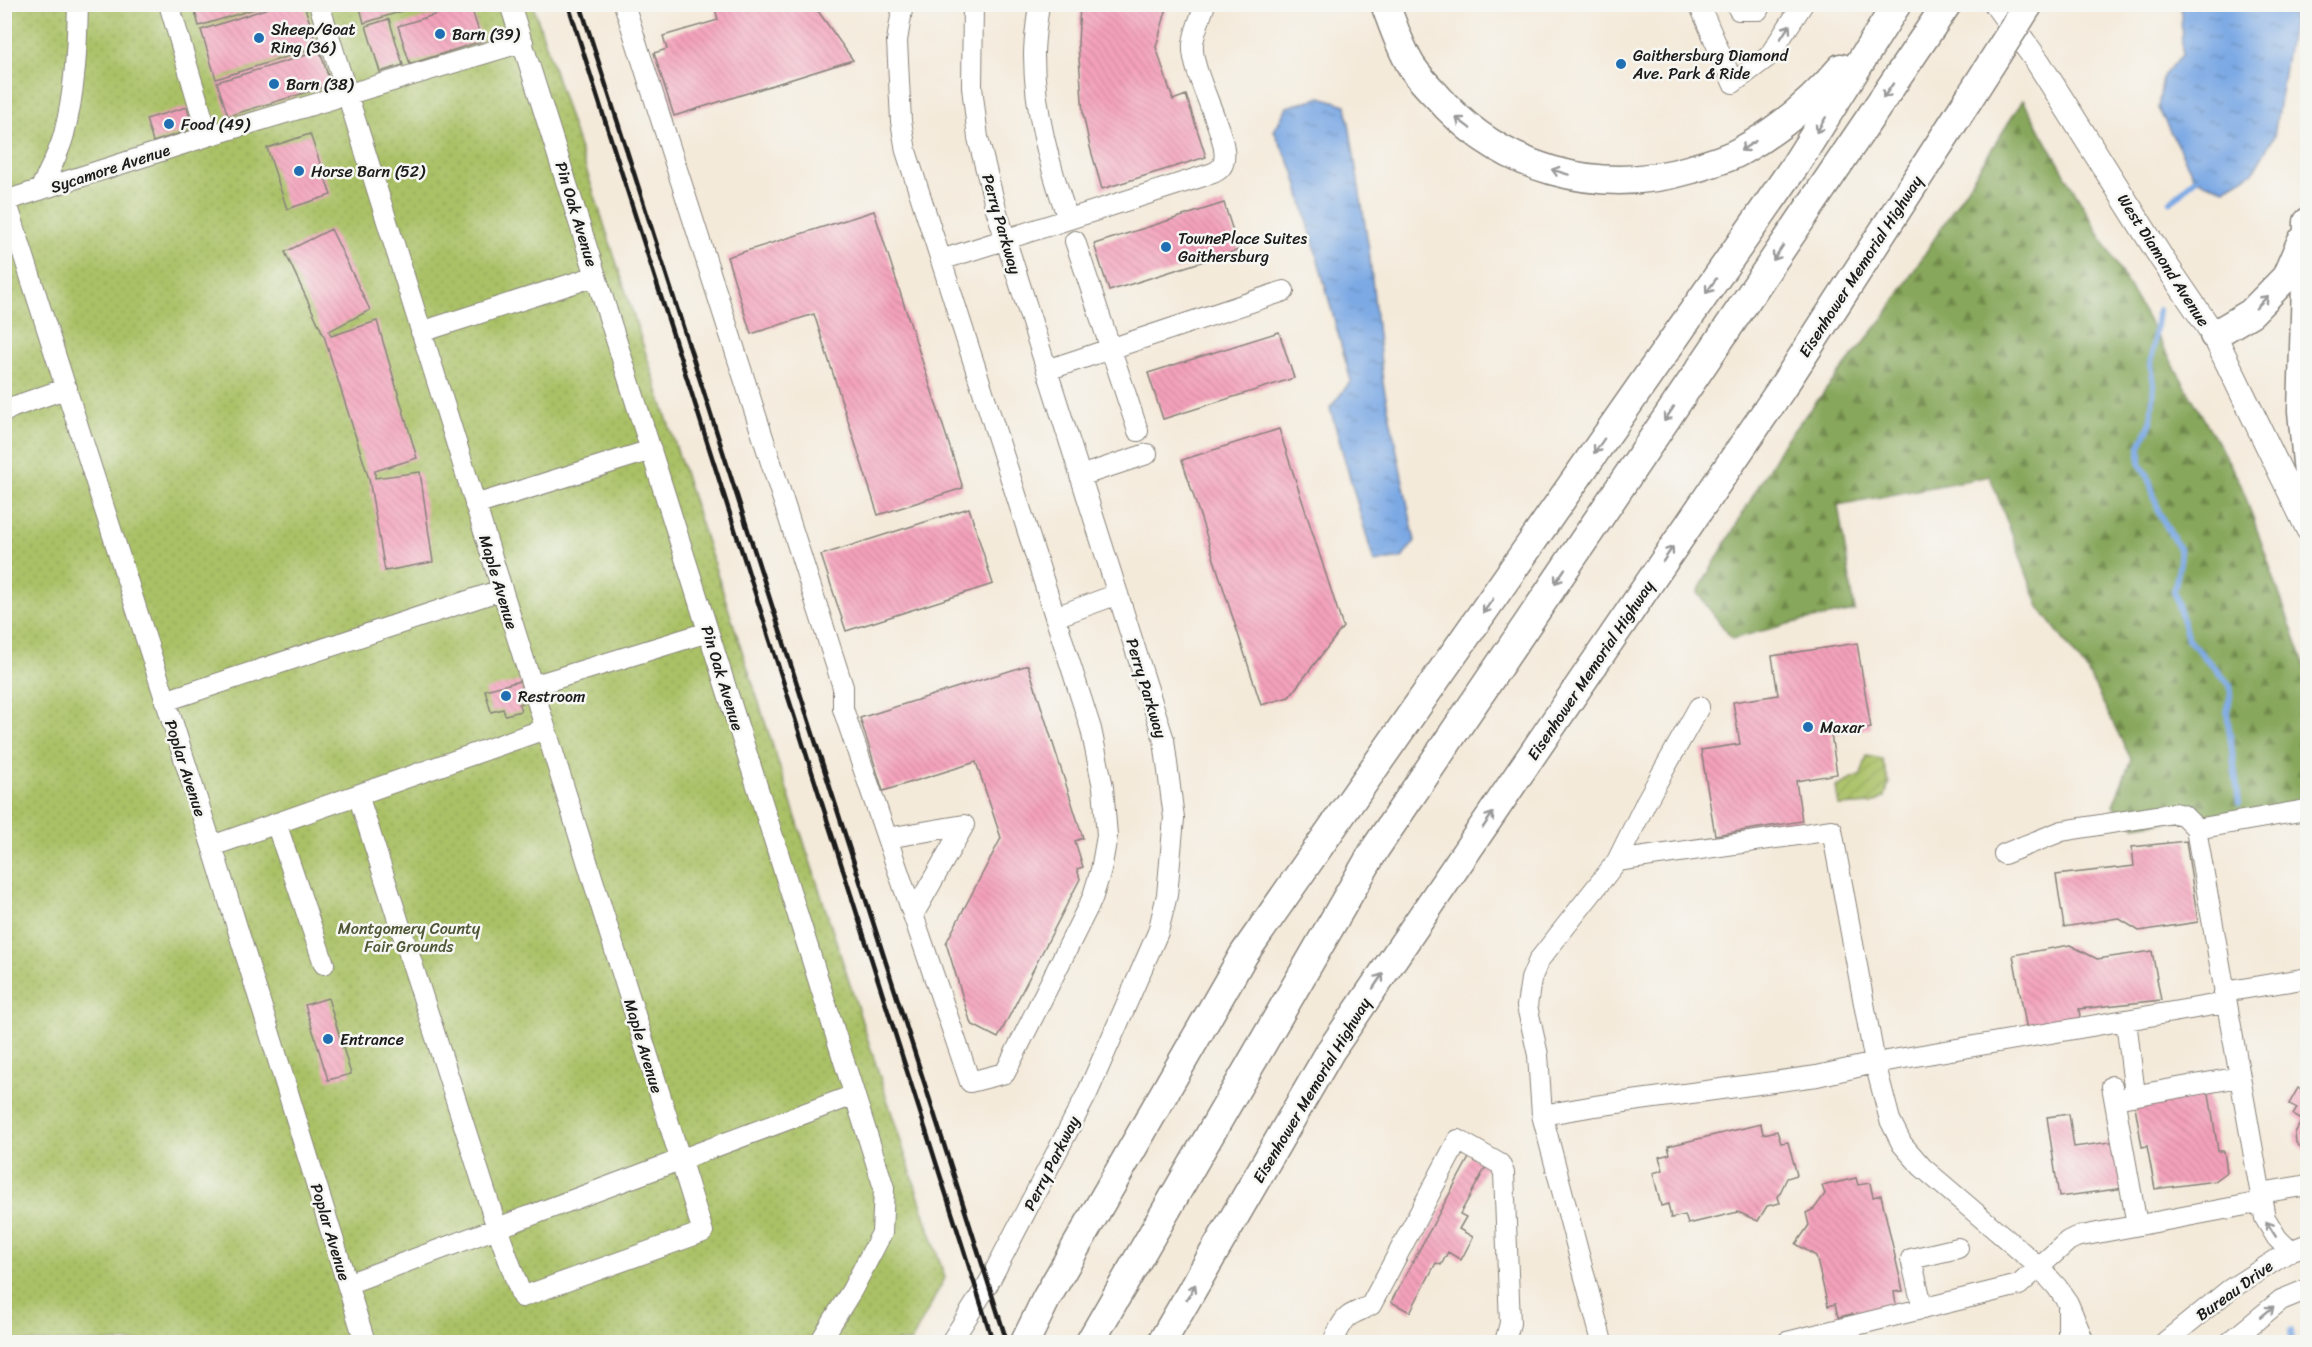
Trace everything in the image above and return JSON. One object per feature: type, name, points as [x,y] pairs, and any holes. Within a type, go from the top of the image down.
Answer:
[{"type":"highway","points":[[1385,4],[1412,67],[1455,118],[1511,156],[1580,178],[1620,181],[1680,172],[1729,156],[1747,147],[1775,129],[1822,90],[1896,4]]},
{"type":"highway","points":[[1025,1342],[1046,1299],[1244,954],[1794,167],[1896,4]]},
{"type":"highway","points":[[1090,1342],[1375,849],[1947,4]]},
{"type":"highway","name":"Eisenhower Memorial Highway","points":[[1162,1342],[1331,1050],[1775,398],[2029,4]]},
{"type":"highway","points":[[2214,335],[2251,313],[2286,277],[2307,226]]},
{"type":"highway","points":[[2307,226],[2302,411],[2307,473]]},
{"type":"main road","name":"West Diamond Avenue","points":[[1996,4],[2038,62],[2162,259],[2214,335],[2307,529]]},
{"type":"street","points":[[40,190],[63,137],[70,107],[77,49],[78,4]]},
{"type":"street","points":[[169,4],[208,136]]},
{"type":"street","name":"Maple Avenue","points":[[319,4],[703,1232],[522,1297],[497,1228]]},
{"type":"street","name":"Pin Oak Avenue","points":[[510,4],[884,1188],[882,1233],[852,1290],[820,1342]]},
{"type":"street","points":[[624,4],[843,687],[843,709],[970,1082],[1005,1073],[1092,899],[1107,836],[1103,786],[1091,729],[906,151],[901,121],[897,41],[903,4]]},
{"type":"street","name":"Perry Parkway","points":[[951,1342],[988,1284],[1087,1094],[1158,932],[1167,895],[1174,818],[1164,740],[1005,239],[978,138],[972,87],[973,4]]},
{"type":"street","points":[[1039,4],[1034,56],[1041,119],[1054,177],[1068,219]]},
{"type":"street","points":[[941,260],[1213,173],[1222,167],[1225,157],[1222,141],[1200,78],[1192,45],[1205,4]]},
{"type":"street","points":[[1699,4],[1733,83],[1769,56],[1803,4]]},
{"type":"street","points":[[1736,4],[1739,10],[1758,10],[1761,4]]},
{"type":"street","name":"Sycamore Avenue","points":[[6,197],[40,190],[208,136],[523,42]]},
{"type":"street","name":"Poplar Avenue","points":[[6,197],[212,846],[365,1342]]},
{"type":"street","points":[[1076,242],[1138,431]]},
{"type":"street","points":[[421,332],[596,276]]},
{"type":"street","points":[[1047,370],[1284,291]]},
{"type":"street","points":[[4,412],[67,388]]},
{"type":"street","points":[[475,505],[651,450]]},
{"type":"street","points":[[1080,476],[1147,454]]},
{"type":"street","points":[[165,701],[501,590]]},
{"type":"street","points":[[1055,617],[1118,594]]},
{"type":"street","points":[[531,686],[708,632]]},
{"type":"street","points":[[1602,1342],[1542,1115],[1538,1055],[1527,1006],[1531,979],[1539,960],[1550,944],[1617,861],[1647,800],[1699,707]]},
{"type":"street","points":[[212,846],[545,729]]},
{"type":"street","points":[[358,795],[497,1228]]},
{"type":"street","points":[[2198,830],[2306,810]]},
{"type":"street","points":[[2004,854],[2054,833],[2174,813],[2182,815],[2198,830],[2225,998],[2265,1218],[2277,1238],[2299,1247]]},
{"type":"street","points":[[276,824],[324,964]]},
{"type":"street","points":[[887,838],[964,825],[913,915]]},
{"type":"street","points":[[1617,861],[1832,830],[1875,1063],[1890,1120],[1902,1144],[1922,1167],[2039,1267],[2068,1303],[2084,1342]]},
{"type":"street","points":[[1542,1115],[1817,1076],[1875,1063],[2126,1020],[2307,978]]},
{"type":"street","points":[[2126,1020],[2135,1095]]},
{"type":"street","points":[[2137,1225],[2114,1092],[2135,1095],[2240,1077]]},
{"type":"street","points":[[347,1284],[854,1095]]},
{"type":"street","points":[[1333,1342],[1345,1319],[1371,1305],[1458,1140],[1500,1164],[1504,1173],[1510,1323],[1505,1342]]},
{"type":"street","points":[[1787,1342],[2019,1285],[2068,1241],[2076,1237],[2307,1185]]},
{"type":"street","name":"Bureau Drive","points":[[2165,1342],[2229,1290],[2299,1247]]},
{"type":"street","points":[[1923,1309],[1911,1259],[1958,1248]]},
{"type":"street","points":[[2230,1342],[2281,1300],[2307,1288]]},
{"type":"street","points":[[2068,1303],[2068,1342]]},
{"type":"green space","name":"Montgomery County Fair Grounds","points":[[5,5],[533,5],[945,1278],[911,1342],[5,1342]]},
{"type":"green space","points":[[2023,100],[2241,484],[2307,673],[2307,818],[2185,819],[2135,826],[2113,805],[2131,759],[2087,671],[2039,607],[1990,476],[1838,505],[1855,611],[1792,623],[1732,639],[1697,593],[1784,442],[1885,316]]},
{"type":"green space","points":[[1867,756],[1882,759],[1889,782],[1885,797],[1872,804],[1839,806],[1836,787],[1861,775]]},
{"type":"water","points":[[2181,5],[2295,5],[2274,136],[2253,172],[2224,189],[2195,179],[2158,108],[2163,76],[2182,55]]},
{"type":"water","points":[[1321,97],[1346,105],[1369,250],[1383,383],[1415,541],[1402,558],[1374,562],[1330,408],[1351,381],[1294,172],[1274,131],[1287,107]]},
{"type":"building","points":[[193,4],[267,4],[267,5],[199,26]]},
{"type":"building","name":"Sheep/Goat Ring (36)","points":[[281,4],[304,4],[317,47],[216,79],[201,30]]},
{"type":"building","points":[[359,4],[422,4],[422,5],[364,23]]},
{"type":"building","name":"Barn (39)","points":[[470,4],[482,41],[410,64],[398,26]]},
{"type":"building","points":[[714,4],[813,4],[853,60],[674,116],[654,53],[667,49],[663,36],[718,20]]},
{"type":"building","points":[[1080,4],[1168,4],[1156,47],[1173,100],[1186,95],[1206,157],[1102,189],[1083,114],[1078,44]]},
{"type":"building","points":[[389,19],[403,65],[380,72],[366,26]]},
{"type":"building","name":"Barn (38)","points":[[320,51],[331,85],[228,116],[217,82]]},
{"type":"building","name":"Food (49)","points":[[187,107],[193,129],[153,142],[146,119]]},
{"type":"building","name":"Horse Barn (52)","points":[[310,134],[331,195],[287,209],[267,148]]},
{"type":"building","name":"TownePlace Suites Gaithersburg","points":[[1224,203],[1239,250],[1109,291],[1094,244]]},
{"type":"building","points":[[874,211],[963,488],[878,515],[814,314],[751,334],[727,257]]},
{"type":"building","points":[[331,229],[370,310],[329,331],[331,336],[377,321],[417,458],[375,471],[375,478],[420,472],[433,562],[385,571],[369,479],[324,336],[285,252]]},
{"type":"building","points":[[1279,332],[1294,378],[1163,419],[1148,373]]},
{"type":"building","points":[[1279,429],[1343,627],[1289,697],[1261,705],[1182,460]]},
{"type":"building","points":[[969,508],[993,584],[846,631],[821,555]]},
{"type":"building","points":[[1857,643],[1871,728],[1831,734],[1837,774],[1796,781],[1802,821],[1715,835],[1701,750],[1740,744],[1733,702],[1778,695],[1772,656]]},
{"type":"building","points":[[1028,665],[1083,838],[1075,841],[1083,867],[1077,869],[1080,879],[998,1038],[971,1024],[946,943],[1001,838],[976,762],[883,791],[860,718]]},
{"type":"building","name":"Restroom","points":[[520,681],[526,702],[519,704],[521,711],[505,715],[503,709],[491,712],[485,690]]},
{"type":"building","points":[[2186,841],[2198,922],[2139,931],[2118,918],[2064,927],[2056,875],[2134,866],[2132,847]]},
{"type":"building","points":[[2070,945],[2097,959],[2152,951],[2161,1000],[2079,1009],[2081,1027],[2028,1036],[2013,955]]},
{"type":"building","name":"Entrance","points":[[328,998],[351,1074],[328,1080],[305,1005]]},
{"type":"building","points":[[2305,1084],[2308,1085],[2308,1152],[2296,1143],[2295,1133],[2302,1120],[2293,1115],[2297,1108],[2289,1104],[2298,1088],[2301,1090]]},
{"type":"building","points":[[2208,1087],[2218,1151],[2224,1151],[2227,1172],[2215,1181],[2155,1189],[2147,1146],[2142,1147],[2134,1100]]},
{"type":"building","points":[[2069,1114],[2074,1147],[2117,1141],[2124,1188],[2059,1197],[2047,1117]]},
{"type":"building","points":[[1761,1124],[1763,1134],[1777,1131],[1781,1143],[1788,1142],[1797,1175],[1787,1178],[1778,1197],[1780,1203],[1767,1206],[1758,1221],[1738,1212],[1688,1224],[1685,1215],[1671,1218],[1668,1204],[1661,1206],[1653,1173],[1663,1170],[1659,1157],[1670,1154],[1668,1146]]},
{"type":"building","points":[[1470,1156],[1487,1165],[1460,1214],[1466,1217],[1459,1229],[1473,1237],[1461,1260],[1448,1252],[1441,1265],[1436,1263],[1410,1312],[1391,1302]]},
{"type":"building","points":[[1856,1178],[1858,1185],[1870,1183],[1873,1197],[1881,1195],[1903,1291],[1894,1292],[1896,1305],[1886,1308],[1888,1316],[1855,1323],[1853,1314],[1838,1317],[1835,1304],[1828,1306],[1816,1256],[1796,1244],[1809,1225],[1806,1213],[1814,1209],[1825,1194],[1822,1186]]},
{"type":"waterway","points":[[2171,202],[2195,179]]},
{"type":"waterway","points":[[2158,310],[2151,365],[2154,385],[2151,422],[2140,446],[2140,464],[2148,476],[2159,513],[2179,549],[2180,562],[2174,591],[2188,639],[2230,685],[2231,693],[2227,713],[2239,803]]},
{"type":"waterway","points":[[2291,1331],[2292,1342]]},
{"type":"railway","points":[[568,4],[993,1342]]},
{"type":"railway","points":[[580,4],[1007,1342]]},
{"type":"place","name":"Barn (39)","points":[[440,34]]},
{"type":"place","name":"Sheep/Goat Ring (36)","points":[[259,38]]},
{"type":"place","name":"Gaithersburg Diamond Ave. Park & Ride","points":[[1621,64]]},
{"type":"place","name":"Barn (38)","points":[[274,84]]},
{"type":"place","name":"Food (49)","points":[[169,124]]},
{"type":"place","name":"Horse Barn (52)","points":[[299,171]]},
{"type":"place","name":"TownePlace Suites Gaithersburg","points":[[1166,247]]},
{"type":"place","name":"Restroom","points":[[506,696]]},
{"type":"place","name":"Maxar","points":[[1808,727]]},
{"type":"place","name":"Entrance","points":[[328,1039]]}]
